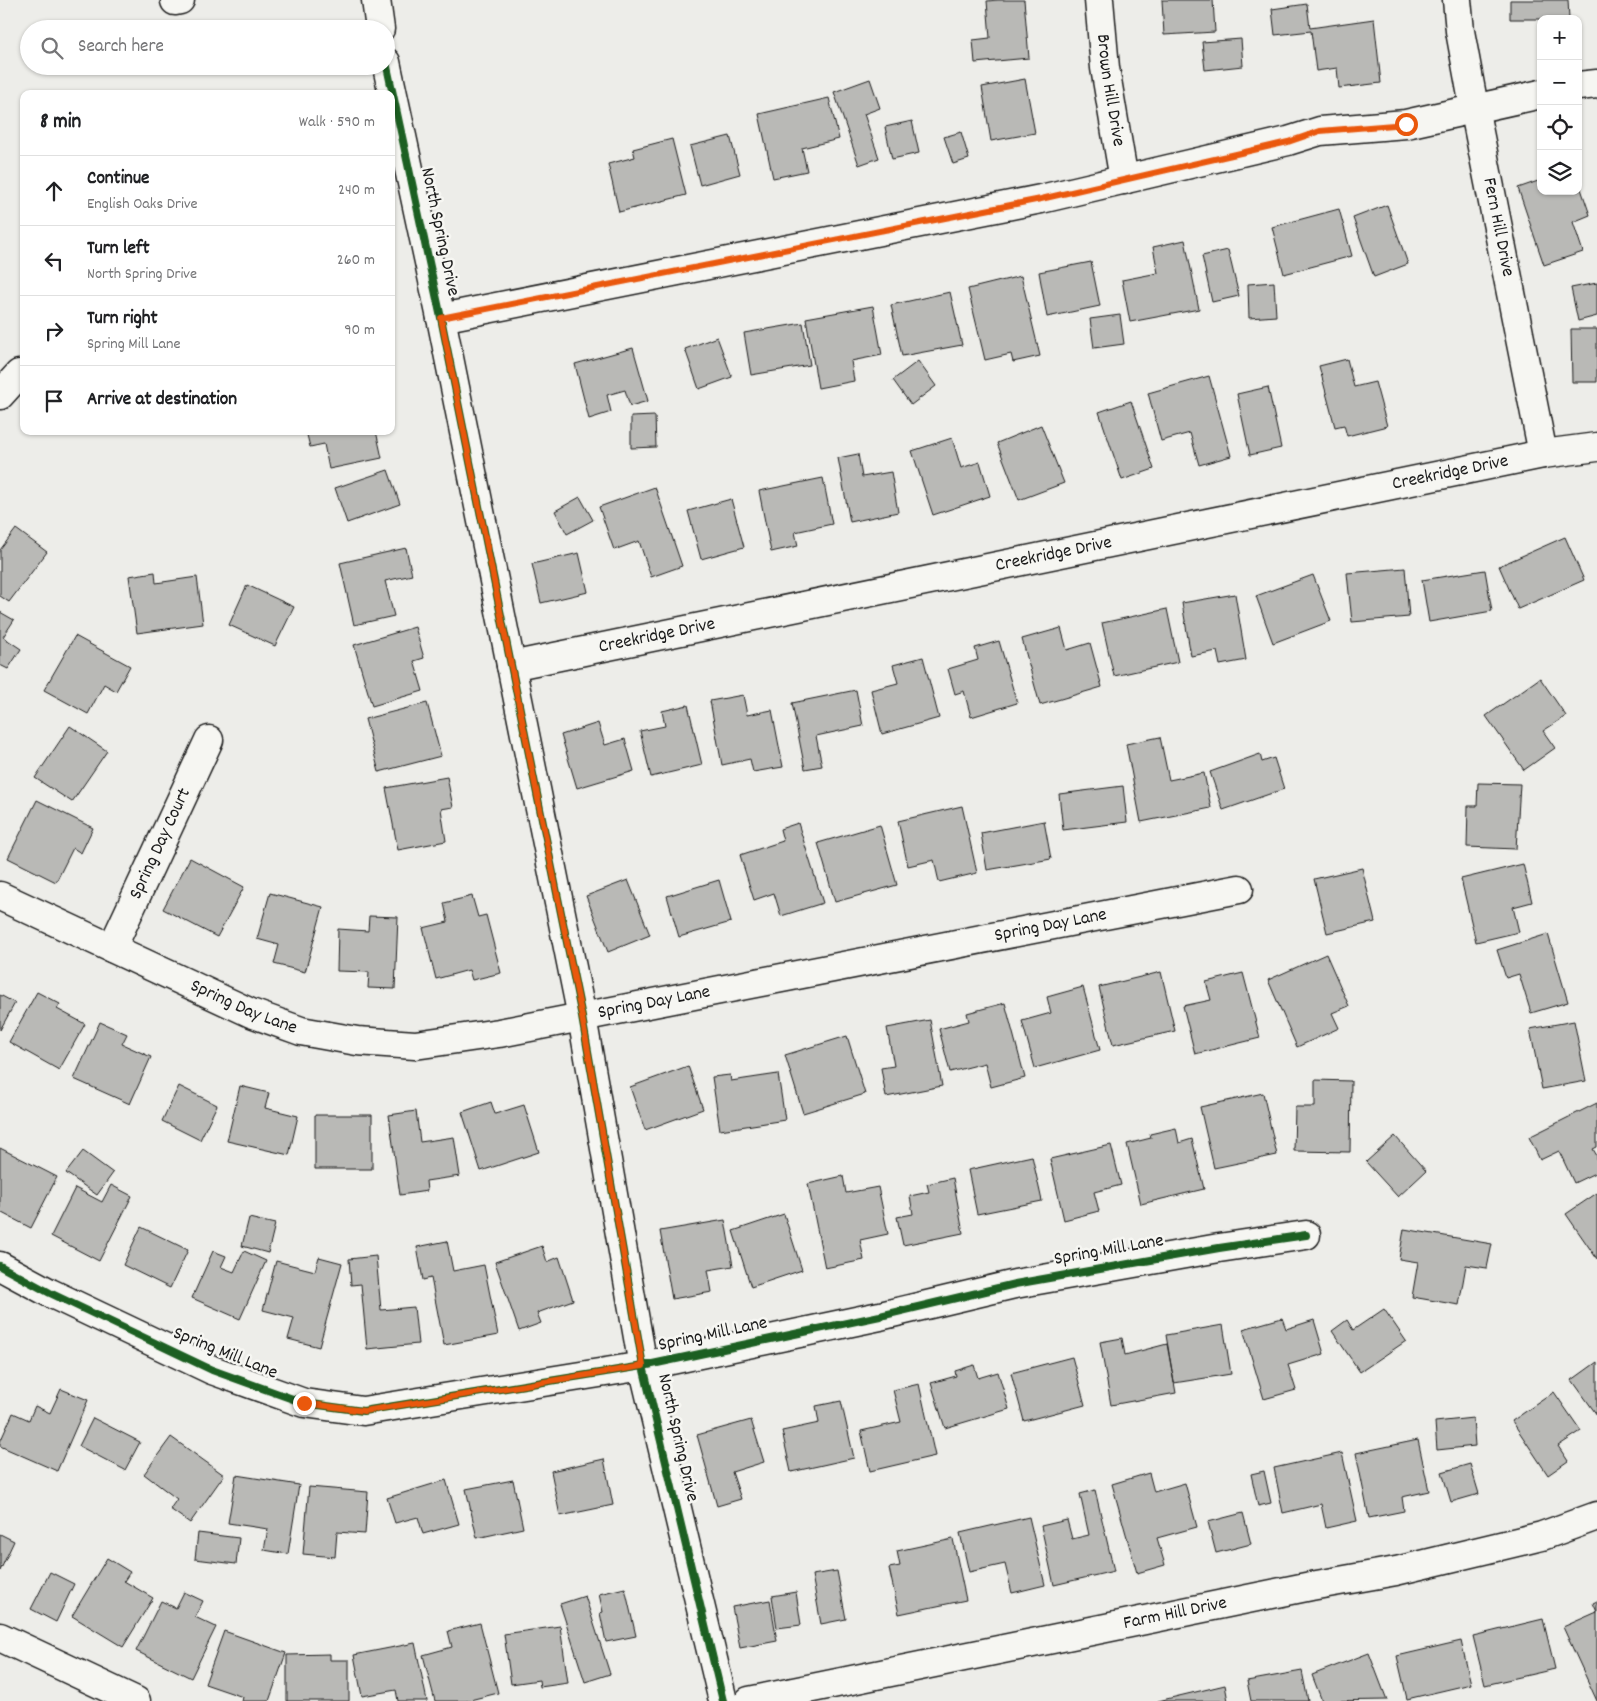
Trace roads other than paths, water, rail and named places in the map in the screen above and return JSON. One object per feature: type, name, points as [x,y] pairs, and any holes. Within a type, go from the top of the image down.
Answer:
[{"type":"street","points":[[376,0],[379,20]]},
{"type":"street","name":"Brown Hill Drive","points":[[1099,0],[1105,68],[1124,180]]},
{"type":"street","name":"Fern Hill Drive","points":[[1457,0],[1460,32],[1474,108],[1543,454]]},
{"type":"street","name":"North Spring Drive","points":[[389,75],[392,90]]},
{"type":"street","points":[[1582,86],[1597,84]]},
{"type":"street","points":[[441,318],[1041,199],[1288,142],[1320,131],[1406,124],[1537,95]]},
{"type":"street","name":"North Spring Drive","points":[[395,104],[441,318],[582,1017],[643,1366],[723,1701]]},
{"type":"street","points":[[0,395],[19,374]]},
{"type":"street","name":"Creekridge Drive","points":[[511,666],[1543,454],[1597,447]]},
{"type":"street","name":"Spring Day Court","points":[[112,948],[209,740]]},
{"type":"street","name":"Spring Day Lane","points":[[0,896],[259,1016],[301,1032],[357,1042],[415,1045],[499,1033],[1239,889]]},
{"type":"street","name":"Spring Mill Lane","points":[[0,1266],[50,1293],[212,1370],[304,1403],[364,1411],[643,1366],[880,1316],[1015,1284],[1219,1248],[1306,1235]]},
{"type":"street","name":"Farm Hill Drive","points":[[750,1701],[1311,1586],[1396,1571],[1542,1536],[1597,1516]]},
{"type":"street","points":[[0,1637],[136,1701]]}]
